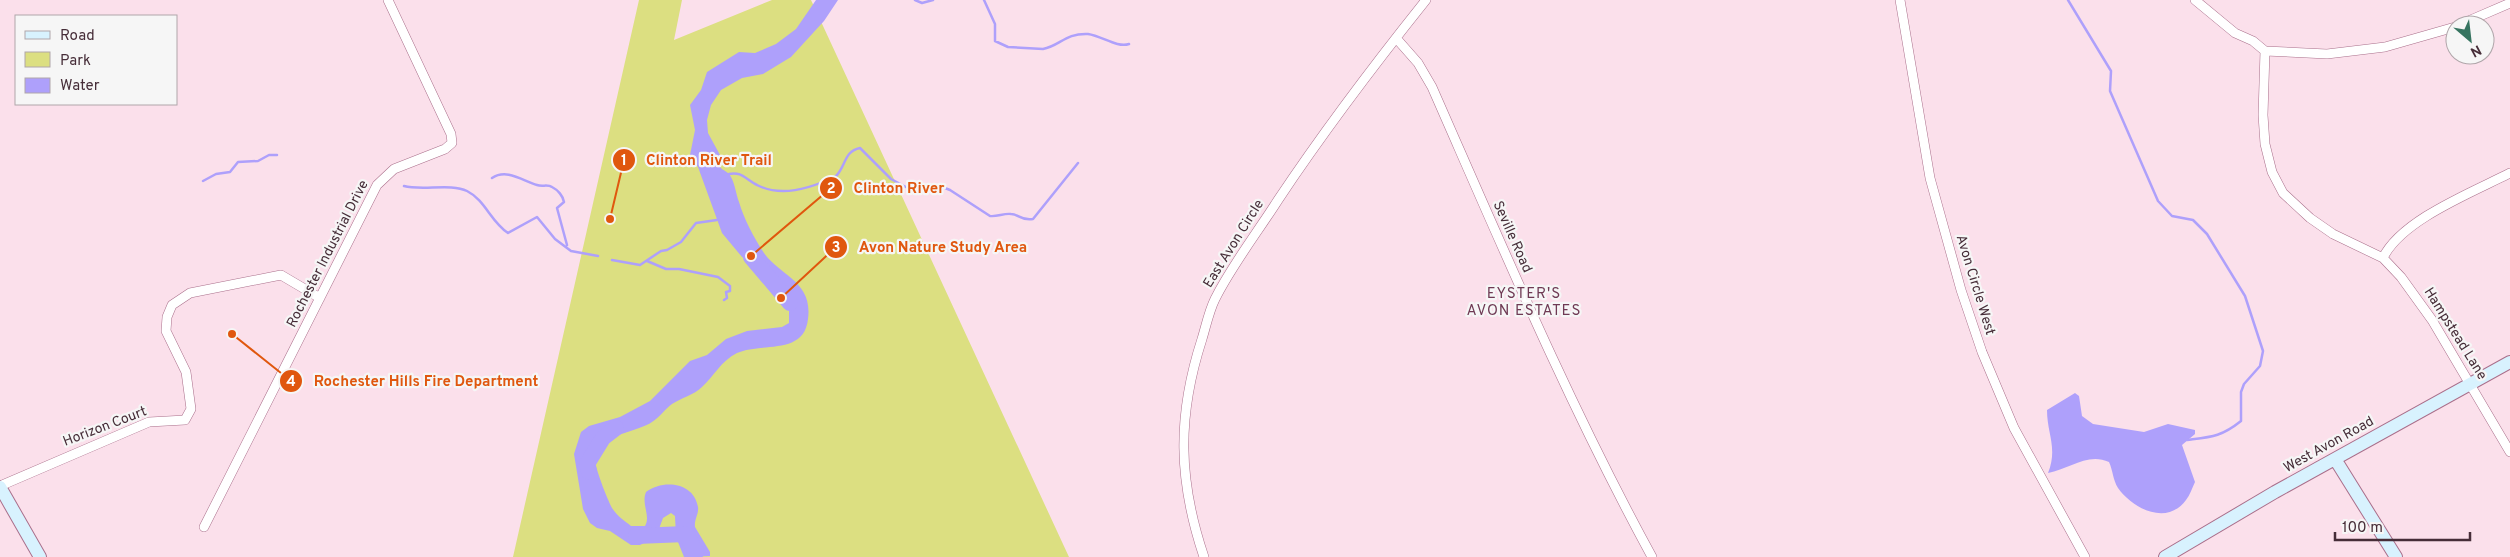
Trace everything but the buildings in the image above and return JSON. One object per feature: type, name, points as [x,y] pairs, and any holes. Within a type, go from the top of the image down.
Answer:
[{"type":"street","name":"Rochester Industrial Drive","points":[[204,527],[377,185],[394,169],[445,149],[452,143],[452,134],[388,0]]},
{"type":"street","points":[[1396,38],[1426,0]]},
{"type":"street","name":"Avon Circle West","points":[[1900,0],[1930,178],[1961,290],[1982,352],[2014,428],[2085,557]]},
{"type":"street","points":[[2195,0],[2235,33],[2253,41],[2265,51],[2328,54],[2385,47],[2445,29]]},
{"type":"street","points":[[2482,15],[2510,3]]},
{"type":"street","name":"East Avon Circle","points":[[1204,557],[1194,528],[1186,491],[1183,448],[1190,381],[1215,300],[1304,160],[1396,38]]},
{"type":"street","name":"Seville Road","points":[[1396,38],[1418,63],[1432,88],[1518,287],[1585,427],[1652,557]]},
{"type":"street","name":"Hampstead Lane","points":[[2265,51],[2262,115],[2264,144],[2272,172],[2283,193],[2310,218],[2333,234],[2383,258],[2417,297],[2510,452]]},
{"type":"street","points":[[2383,258],[2393,242],[2417,221],[2510,173]]},
{"type":"street","name":"Horizon Court","points":[[0,487],[149,422],[184,420],[191,409],[186,372],[166,331],[167,317],[172,305],[190,293],[281,276],[320,298]]},
{"type":"street","name":"West Avon Road","points":[[2165,557],[2244,510],[2510,362]]},
{"type":"street","points":[[2336,459],[2396,557]]},
{"type":"street","points":[[0,487],[40,557]]},
{"type":"green space","points":[[639,0],[682,0],[674,40],[772,0],[811,0],[1069,557],[513,557]]},
{"type":"water","points":[[816,0],[838,0],[824,21],[791,57],[763,74],[742,78],[721,90],[711,105],[707,120],[708,133],[720,155],[720,167],[728,173],[732,180],[746,222],[753,235],[764,253],[794,280],[805,296],[808,306],[808,319],[805,331],[799,338],[790,343],[747,350],[731,356],[699,390],[672,404],[658,418],[646,425],[612,437],[595,448],[595,460],[600,478],[612,508],[631,526],[645,526],[647,518],[645,496],[646,492],[653,488],[669,484],[677,485],[691,492],[698,507],[695,527],[710,552],[710,556],[684,557],[676,537],[675,516],[671,513],[663,518],[656,537],[640,545],[631,545],[610,531],[597,528],[590,523],[583,509],[574,454],[581,432],[589,426],[620,417],[650,401],[690,361],[707,355],[726,339],[747,331],[782,327],[789,323],[789,306],[769,277],[742,257],[722,233],[698,167],[690,155],[695,130],[690,105],[701,90],[707,72],[739,52],[755,53],[776,44],[796,29]]},
{"type":"water","points":[[2075,393],[2079,396],[2082,416],[2093,424],[2144,432],[2168,424],[2195,430],[2195,434],[2182,445],[2195,482],[2187,498],[2178,508],[2160,513],[2150,512],[2141,508],[2124,496],[2115,482],[2109,462],[2101,459],[2078,462],[2048,473],[2051,464],[2052,448],[2047,410]]},
{"type":"waterway","points":[[915,0],[922,3],[933,0]]},
{"type":"waterway","points":[[984,0],[995,24],[995,41],[1008,47],[1043,49],[1080,34],[1093,35],[1114,43],[1129,44]]},
{"type":"waterway","points":[[2068,0],[2111,71],[2110,91],[2158,201],[2172,216],[2193,220],[2207,234],[2245,296],[2263,351],[2260,366],[2244,384],[2241,392],[2241,421],[2228,430],[2216,435],[2187,440]]},
{"type":"waterway","points":[[729,174],[741,175],[767,189],[777,191],[797,190],[836,176],[851,152],[860,148],[891,179],[917,193],[940,186],[950,190],[990,216],[1011,214],[1033,219],[1078,163]]},
{"type":"waterway","points":[[203,181],[216,174],[230,172],[238,162],[258,161],[269,155],[277,155]]},
{"type":"waterway","points":[[492,178],[503,174],[515,176],[539,186],[550,186],[556,190],[564,202],[557,208],[567,245]]},
{"type":"waterway","points":[[404,186],[419,188],[445,187],[467,191],[479,200],[497,223],[508,233],[537,217],[555,239],[571,251],[598,256]]},
{"type":"waterway","points":[[612,260],[640,265],[661,251],[667,250],[681,242],[696,223],[717,220]]},
{"type":"waterway","points":[[751,257],[790,303]]},
{"type":"waterway","points":[[647,261],[666,269],[679,269],[718,277],[730,286],[730,291],[726,292],[727,298],[724,300]]},
{"type":"waterway","points":[[589,472],[587,464],[603,438],[616,428]]},
{"type":"waterway","points":[[636,536],[686,534],[696,552],[694,557]]},
{"type":"place","name":"Clinton River Trail","points":[[610,219]]},
{"type":"place","name":"Clinton River","points":[[751,256]]},
{"type":"place","name":"Avon Nature Study Area","points":[[781,298]]},
{"type":"place","name":"Rochester Hills Fire Department","points":[[232,334]]},
{"type":"district","name":"EYSTER'S AVON ESTATES","points":[[1524,302]]}]
